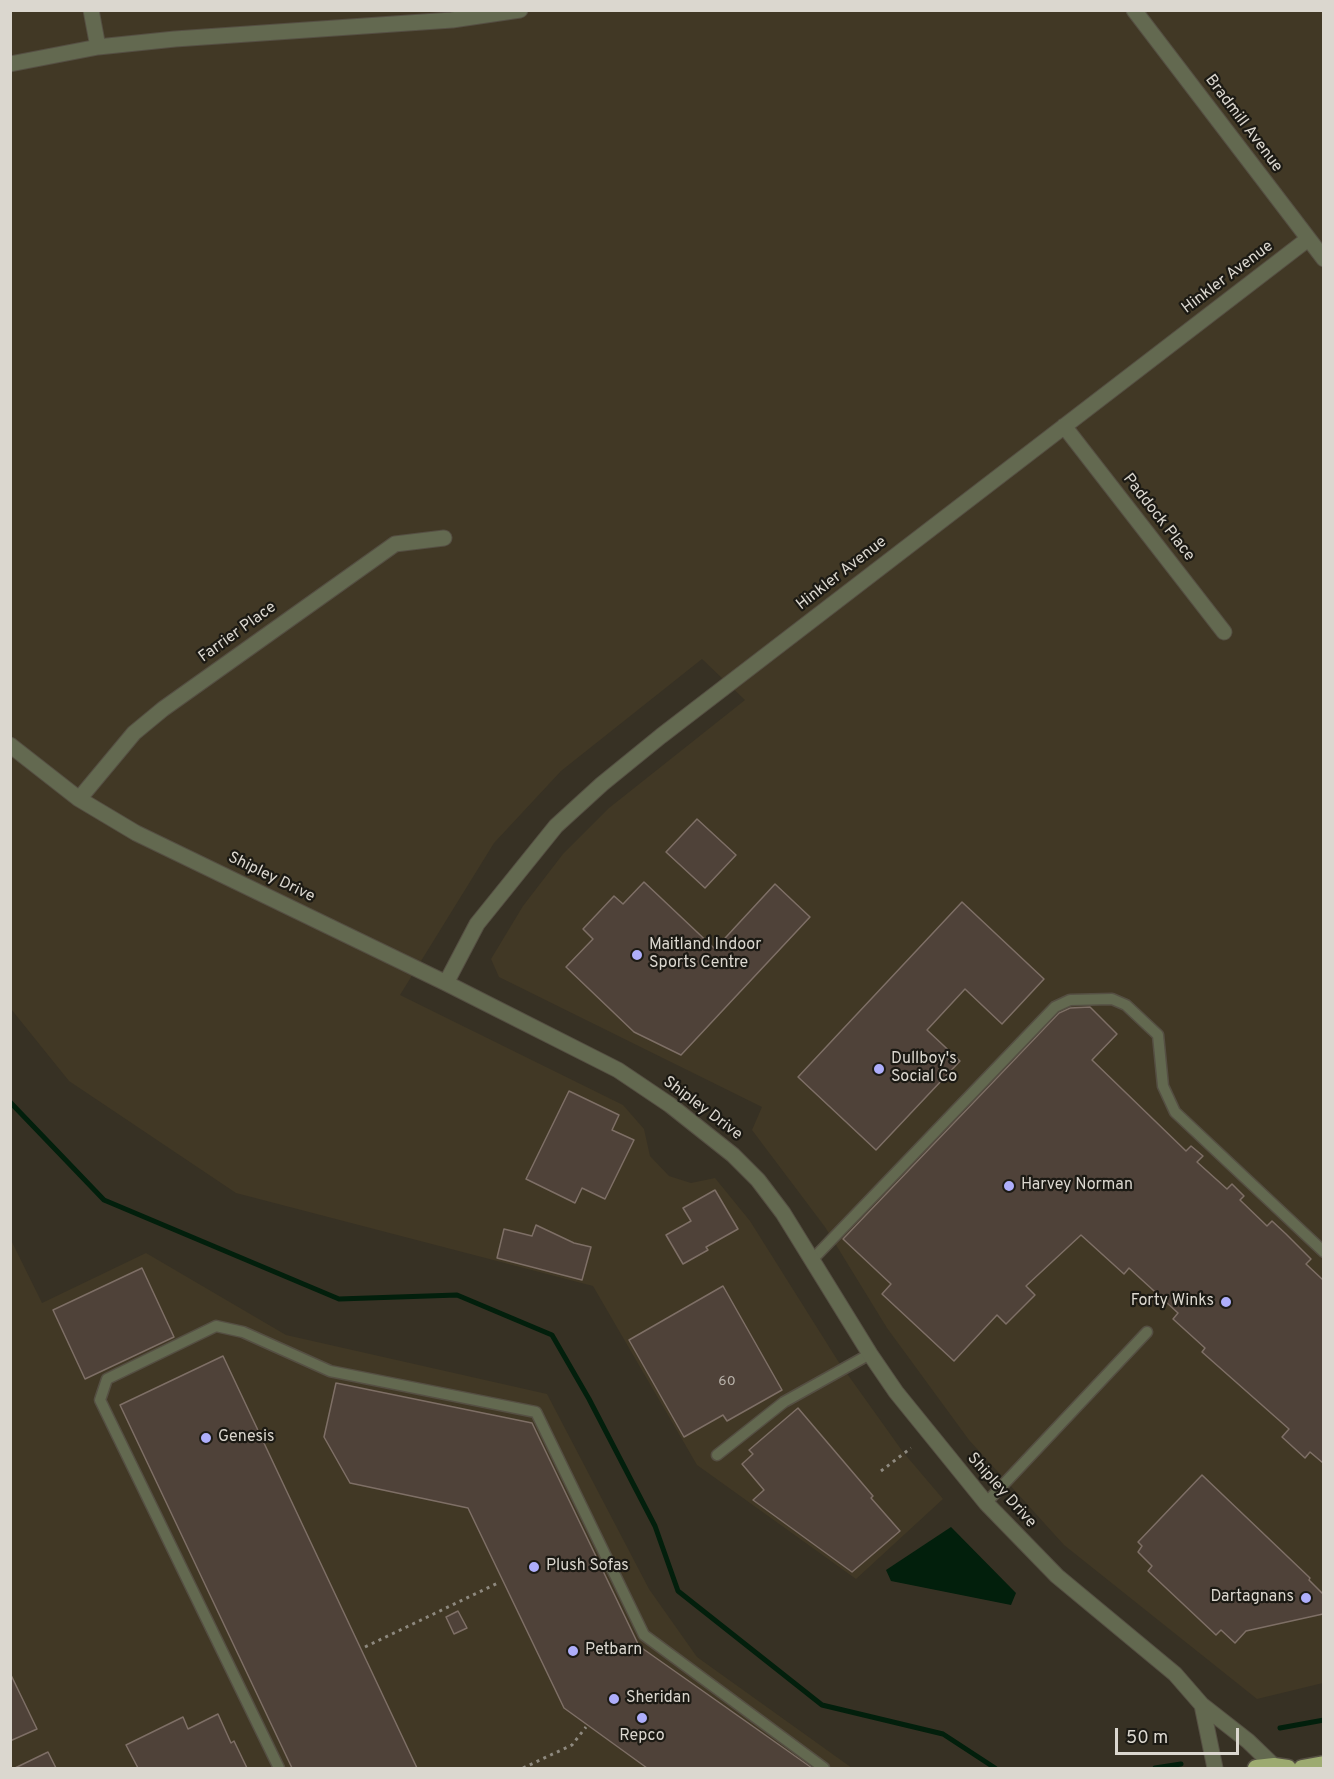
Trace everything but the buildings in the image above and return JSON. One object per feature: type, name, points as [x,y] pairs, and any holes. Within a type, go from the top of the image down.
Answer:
[{"type":"highway","points":[[1302,1768],[1323,1764]]},
{"type":"highway","points":[[1256,1768],[1281,1767]]},
{"type":"street","points":[[91,10],[98,47]]},
{"type":"street","points":[[10,64],[98,47],[175,39],[452,20],[520,10]]},
{"type":"street","name":"Bradmill Avenue","points":[[1134,10],[1323,259]]},
{"type":"street","name":"Hinkler Avenue","points":[[446,983],[477,924],[556,826],[661,736],[1308,239]]},
{"type":"street","name":"Paddock Place","points":[[1064,426],[1224,632]]},
{"type":"street","name":"Farrier Place","points":[[79,799],[134,732],[163,709],[395,544],[444,538]]},
{"type":"street","name":"Shipley Drive","points":[[10,745],[79,799],[136,832],[446,983],[618,1070],[669,1105],[733,1155],[758,1180],[783,1213],[870,1354],[903,1401],[986,1503],[1057,1576],[1175,1674],[1202,1705],[1281,1767]]},
{"type":"street","name":"Shipley Drive","points":[[1202,1705],[1215,1768]]},
{"type":"lane","points":[[812,1260],[1055,1007],[1070,1000],[1112,999],[1126,1005],[1158,1035],[1163,1086],[1175,1112],[1323,1252]]},
{"type":"lane","points":[[279,1768],[100,1400],[107,1379],[216,1326],[243,1332],[330,1371],[536,1412],[644,1635],[824,1768]]},
{"type":"lane","points":[[986,1503],[1147,1332]]},
{"type":"lane","points":[[717,1455],[784,1402],[870,1354]]},
{"type":"path","points":[[881,1471],[911,1448]]},
{"type":"path","points":[[364,1647],[498,1583]]},
{"type":"path","points":[[523,1768],[572,1745],[586,1727]]},
{"type":"shaded area","points":[[11,11],[1323,11],[1323,1683],[1257,1699],[1064,1545],[969,1440],[887,1328],[825,1227],[752,1130],[762,1107],[499,977],[491,959],[523,906],[563,854],[609,808],[745,700],[702,659],[561,771],[494,843],[400,995],[623,1105],[644,1129],[650,1156],[669,1176],[691,1183],[715,1178],[750,1221],[838,1361],[903,1452],[943,1499],[856,1579],[697,1465],[593,1286],[236,1193],[69,1081],[11,1009]]},
{"type":"shaded area","points":[[10,1238],[42,1303],[146,1253],[286,1335],[547,1394],[649,1589],[697,1657],[852,1768],[11,1768]]},
{"type":"shaded area","points":[[951,1527],[1016,1593],[1011,1605],[891,1581],[886,1570]]},
{"type":"waterway","points":[[10,1102],[104,1200],[339,1299],[457,1295],[552,1335],[589,1399],[655,1526],[678,1591],[822,1705],[943,1734],[995,1768]]},
{"type":"waterway","points":[[1280,1728],[1324,1720]]},
{"type":"waterway","points":[[1155,1768],[1181,1764]]},
{"type":"place","name":"Maitland Indoor Sports Centre","points":[[637,955]]},
{"type":"place","name":"Dullboy's Social Co","points":[[879,1069]]},
{"type":"place","name":"Harvey Norman","points":[[1009,1186]]},
{"type":"place","name":"Forty Winks","points":[[1226,1302]]},
{"type":"place","name":"Genesis","points":[[206,1438]]},
{"type":"place","name":"Plush Sofas","points":[[534,1567]]},
{"type":"place","name":"Dartagnans","points":[[1306,1598]]},
{"type":"place","name":"Petbarn","points":[[573,1651]]},
{"type":"place","name":"Sheridan","points":[[614,1699]]},
{"type":"place","name":"Repco","points":[[642,1718]]}]
